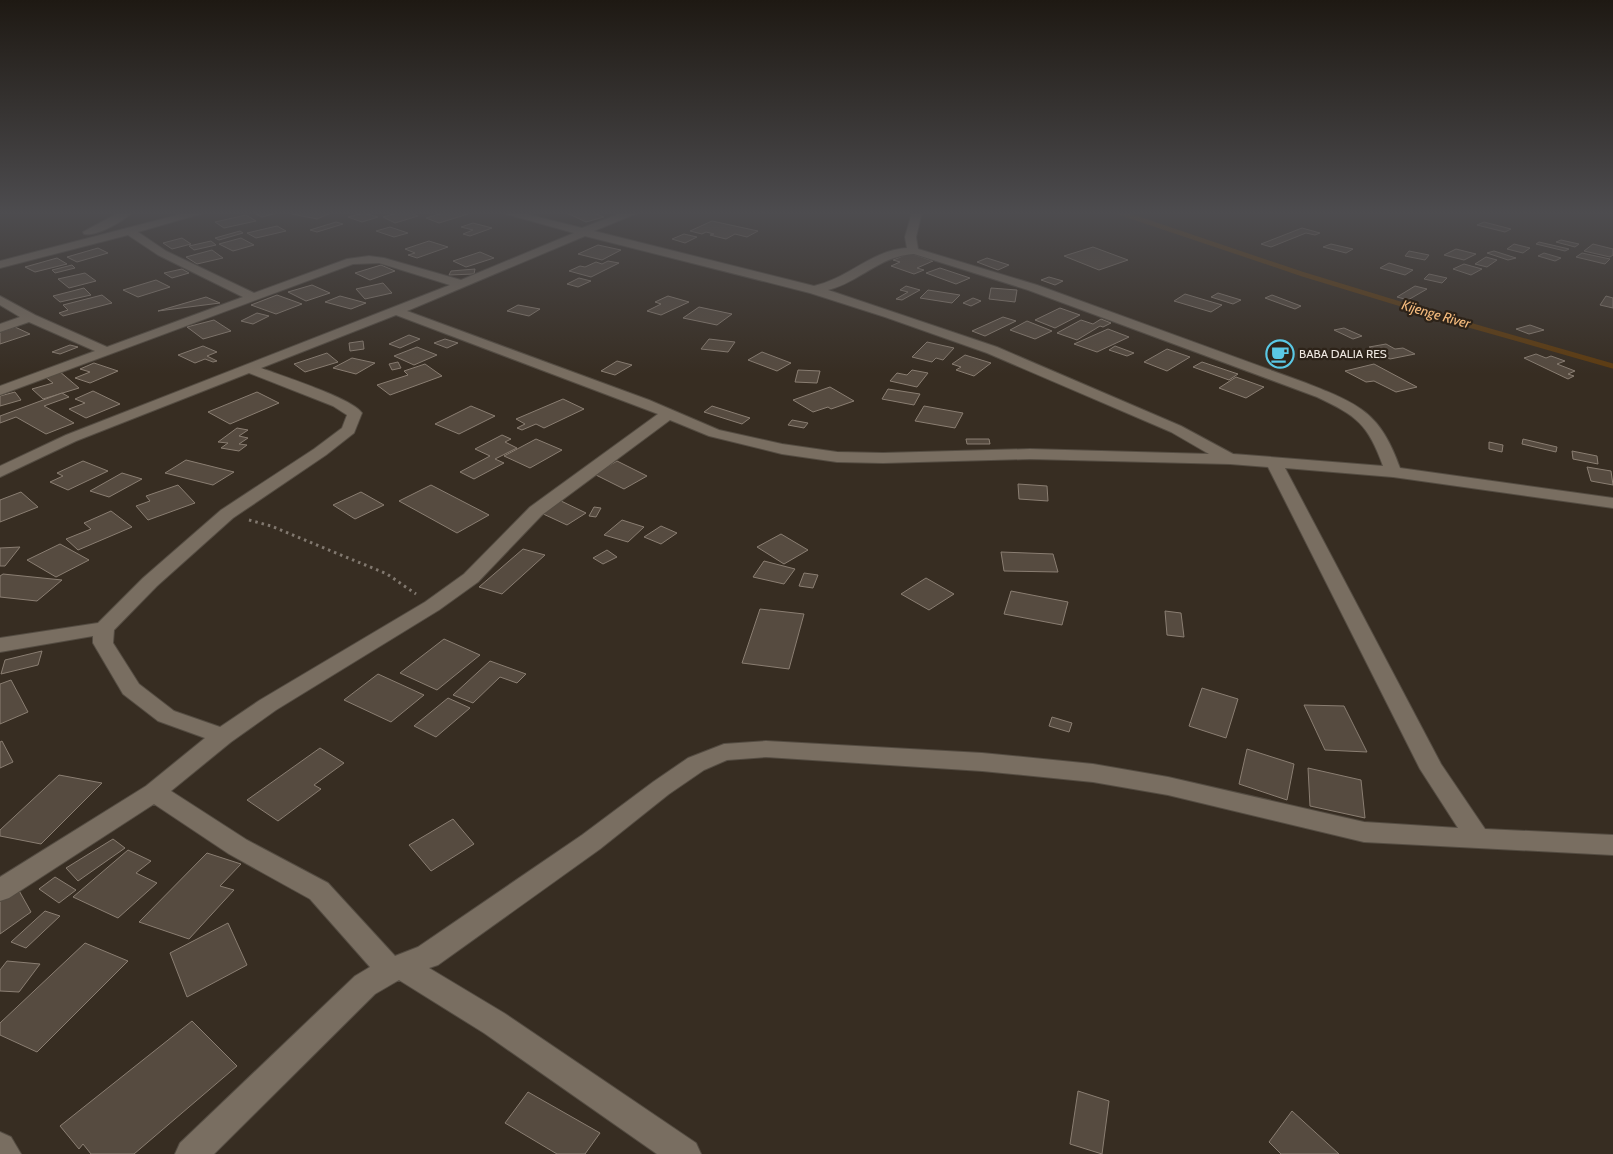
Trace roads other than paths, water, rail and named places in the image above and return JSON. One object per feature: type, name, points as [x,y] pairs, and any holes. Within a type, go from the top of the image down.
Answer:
[{"type":"street","points":[[188,266],[253,298]]},
{"type":"street","points":[[0,391],[337,266]]},
{"type":"street","points":[[400,266],[461,284]]},
{"type":"street","points":[[0,472],[71,438],[396,311],[505,266]]},
{"type":"street","points":[[717,266],[814,290],[992,350],[1176,429],[1230,459]]},
{"type":"street","points":[[814,290],[837,285],[866,266]]},
{"type":"street","points":[[966,266],[1095,310],[1337,402],[1368,421],[1386,450],[1393,472]]},
{"type":"street","points":[[0,300],[30,318],[106,351]]},
{"type":"street","points":[[396,311],[644,403],[714,433],[748,442],[837,457],[892,458],[1030,454],[1230,459],[1393,472],[1613,503]]},
{"type":"street","points":[[0,328],[30,318]]},
{"type":"street","points":[[0,645],[104,628],[150,582],[227,514],[320,452],[349,430],[355,413],[338,403],[248,368]]},
{"type":"street","points":[[0,890],[154,792],[223,736],[268,706],[432,606],[471,578],[536,511],[667,414]]},
{"type":"street","points":[[1274,463],[1432,769],[1478,839]]},
{"type":"street","points":[[104,628],[103,643],[131,689],[166,716],[223,736]]},
{"type":"street","points":[[191,1154],[365,985],[396,968],[428,956],[591,842],[661,788],[696,764],[724,752],[775,750],[982,762],[1093,773],[1168,786],[1364,832],[1613,845]]},
{"type":"street","points":[[154,792],[238,847],[319,891],[396,968],[494,1023],[686,1154]]},
{"type":"street","points":[[0,1148],[5,1154]]},
{"type":"waterway","name":"Kijenge River","points":[[1278,266],[1473,326]]},
{"type":"waterway","name":"Kijenge River","points":[[1469,325],[1613,366]]},
{"type":"place","name":"BABA DALIA RES","points":[[1280,354]]}]
